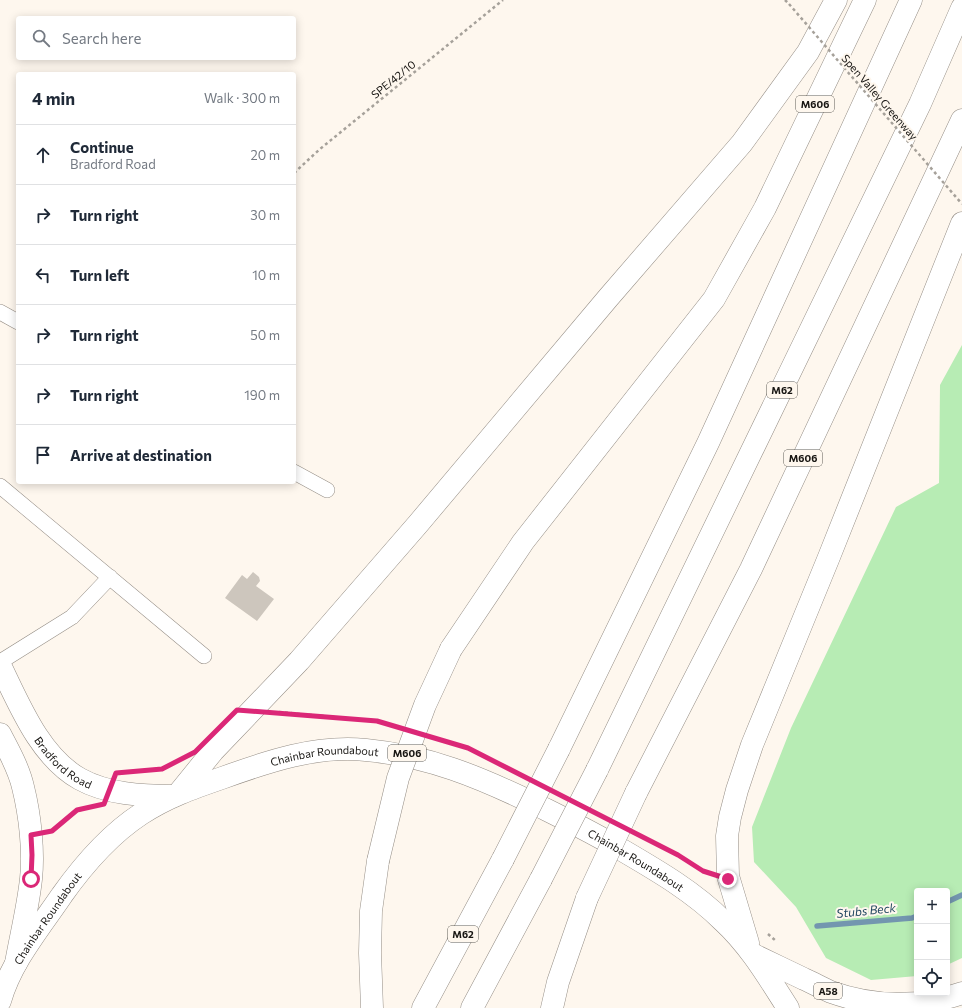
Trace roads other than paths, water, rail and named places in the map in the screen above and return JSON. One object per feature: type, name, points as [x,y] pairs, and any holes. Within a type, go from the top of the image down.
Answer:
[{"type":"main road","points":[[176,795],[213,751],[298,661],[418,524],[608,298],[742,143],[808,52],[836,0]]},
{"type":"main road","name":"M606","points":[[372,1008],[370,984],[371,911],[378,861],[398,778],[425,705],[451,649],[523,542],[714,299],[766,208],[865,0]]},
{"type":"main road","name":"M62","points":[[423,1008],[503,859],[559,749],[712,436],[911,0]]},
{"type":"main road","name":"M62","points":[[472,1008],[597,770],[917,111],[962,8]]},
{"type":"main road","name":"M606","points":[[552,1008],[560,976],[587,898],[636,793],[751,569],[962,120]]},
{"type":"main road","points":[[752,952],[728,879],[727,836],[730,816],[752,745],[829,557],[962,223]]},
{"type":"main road","name":"Bradford Road","points":[[0,663],[36,735],[50,754],[64,768],[80,779],[129,794],[152,796],[176,795]]},
{"type":"main road","points":[[0,734],[12,758],[23,787],[31,835],[32,855],[31,879],[9,971]]},
{"type":"main road","name":"Chainbar Roundabout","points":[[0,1001],[9,971],[76,875],[96,852],[140,815],[176,795],[257,765],[300,753],[332,750],[364,750],[402,755],[452,768],[497,786],[586,829],[648,865],[686,889],[725,922],[752,952],[788,1008]]},
{"type":"main road","name":"A58","points":[[752,952],[830,991],[870,1002],[908,1006],[930,1003],[962,993]]},
{"type":"street","points":[[0,312],[16,321]]},
{"type":"street","points":[[296,473],[327,490]]},
{"type":"street","points":[[0,486],[204,656]]},
{"type":"street","name":"Bradford Road","points":[[0,663],[72,618],[110,577]]},
{"type":"waterway","name":"Stubs Beck","points":[[950,901],[962,895]]},
{"type":"waterway","name":"Stubs Beck","points":[[817,926],[914,917]]}]
